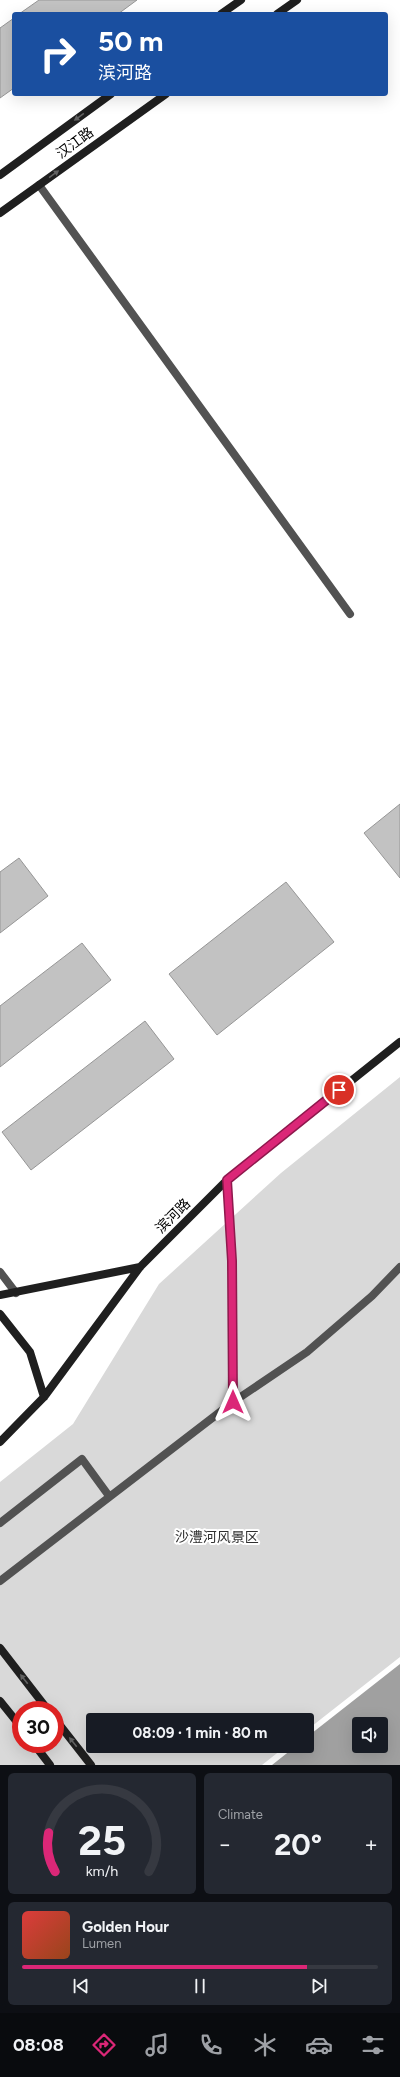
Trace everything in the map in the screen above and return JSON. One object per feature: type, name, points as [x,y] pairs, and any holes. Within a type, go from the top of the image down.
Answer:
[{"type":"street","points":[[224,12],[241,0]]},
{"type":"street","points":[[280,12],[296,0]]},
{"type":"street","name":"汉江路","points":[[0,175],[108,96]]},
{"type":"street","name":"汉江路","points":[[0,213],[163,96]]},
{"type":"street","points":[[39,185],[350,614]]},
{"type":"street","name":"滨河路","points":[[0,1442],[44,1397],[140,1267],[227,1180],[400,1042]]},
{"type":"street","points":[[227,1180],[232,1261],[233,1402]]},
{"type":"street","points":[[0,1295],[140,1267]]},
{"type":"street","points":[[0,1581],[233,1402],[307,1352],[372,1296],[400,1267]]},
{"type":"street","points":[[0,1272],[16,1293]]},
{"type":"street","points":[[0,1314],[30,1352],[44,1397]]},
{"type":"street","points":[[0,1523],[82,1460],[109,1496]]},
{"type":"street","points":[[0,1648],[41,1701]]},
{"type":"street","points":[[0,1701],[12,1716]]},
{"type":"street","points":[[64,1730],[91,1765]]},
{"type":"street","points":[[41,1753],[50,1765]]},
{"type":"green space","name":"沙澧河风景区","points":[[400,1077],[400,1657],[314,1725],[314,1713],[86,1713],[86,1753],[277,1753],[262,1765],[0,1765],[0,1482],[73,1424],[159,1284],[281,1173]]},
{"type":"shaded area","points":[[400,1664],[400,1765],[272,1765],[287,1753],[314,1753],[314,1732]]},
{"type":"building","points":[[39,0],[137,0],[121,12],[22,12]]},
{"type":"building","points":[[12,19],[12,89],[0,98],[0,28]]},
{"type":"building","points":[[400,804],[400,878],[364,833]]},
{"type":"building","points":[[19,858],[48,896],[0,933],[0,872]]},
{"type":"building","points":[[286,882],[334,942],[217,1035],[169,974]]},
{"type":"building","points":[[82,943],[111,980],[0,1067],[0,1006]]},
{"type":"building","points":[[145,1021],[174,1059],[31,1170],[2,1132]]},
{"type":"route","points":[[233,1402],[232,1261],[227,1180],[339,1090]]}]
